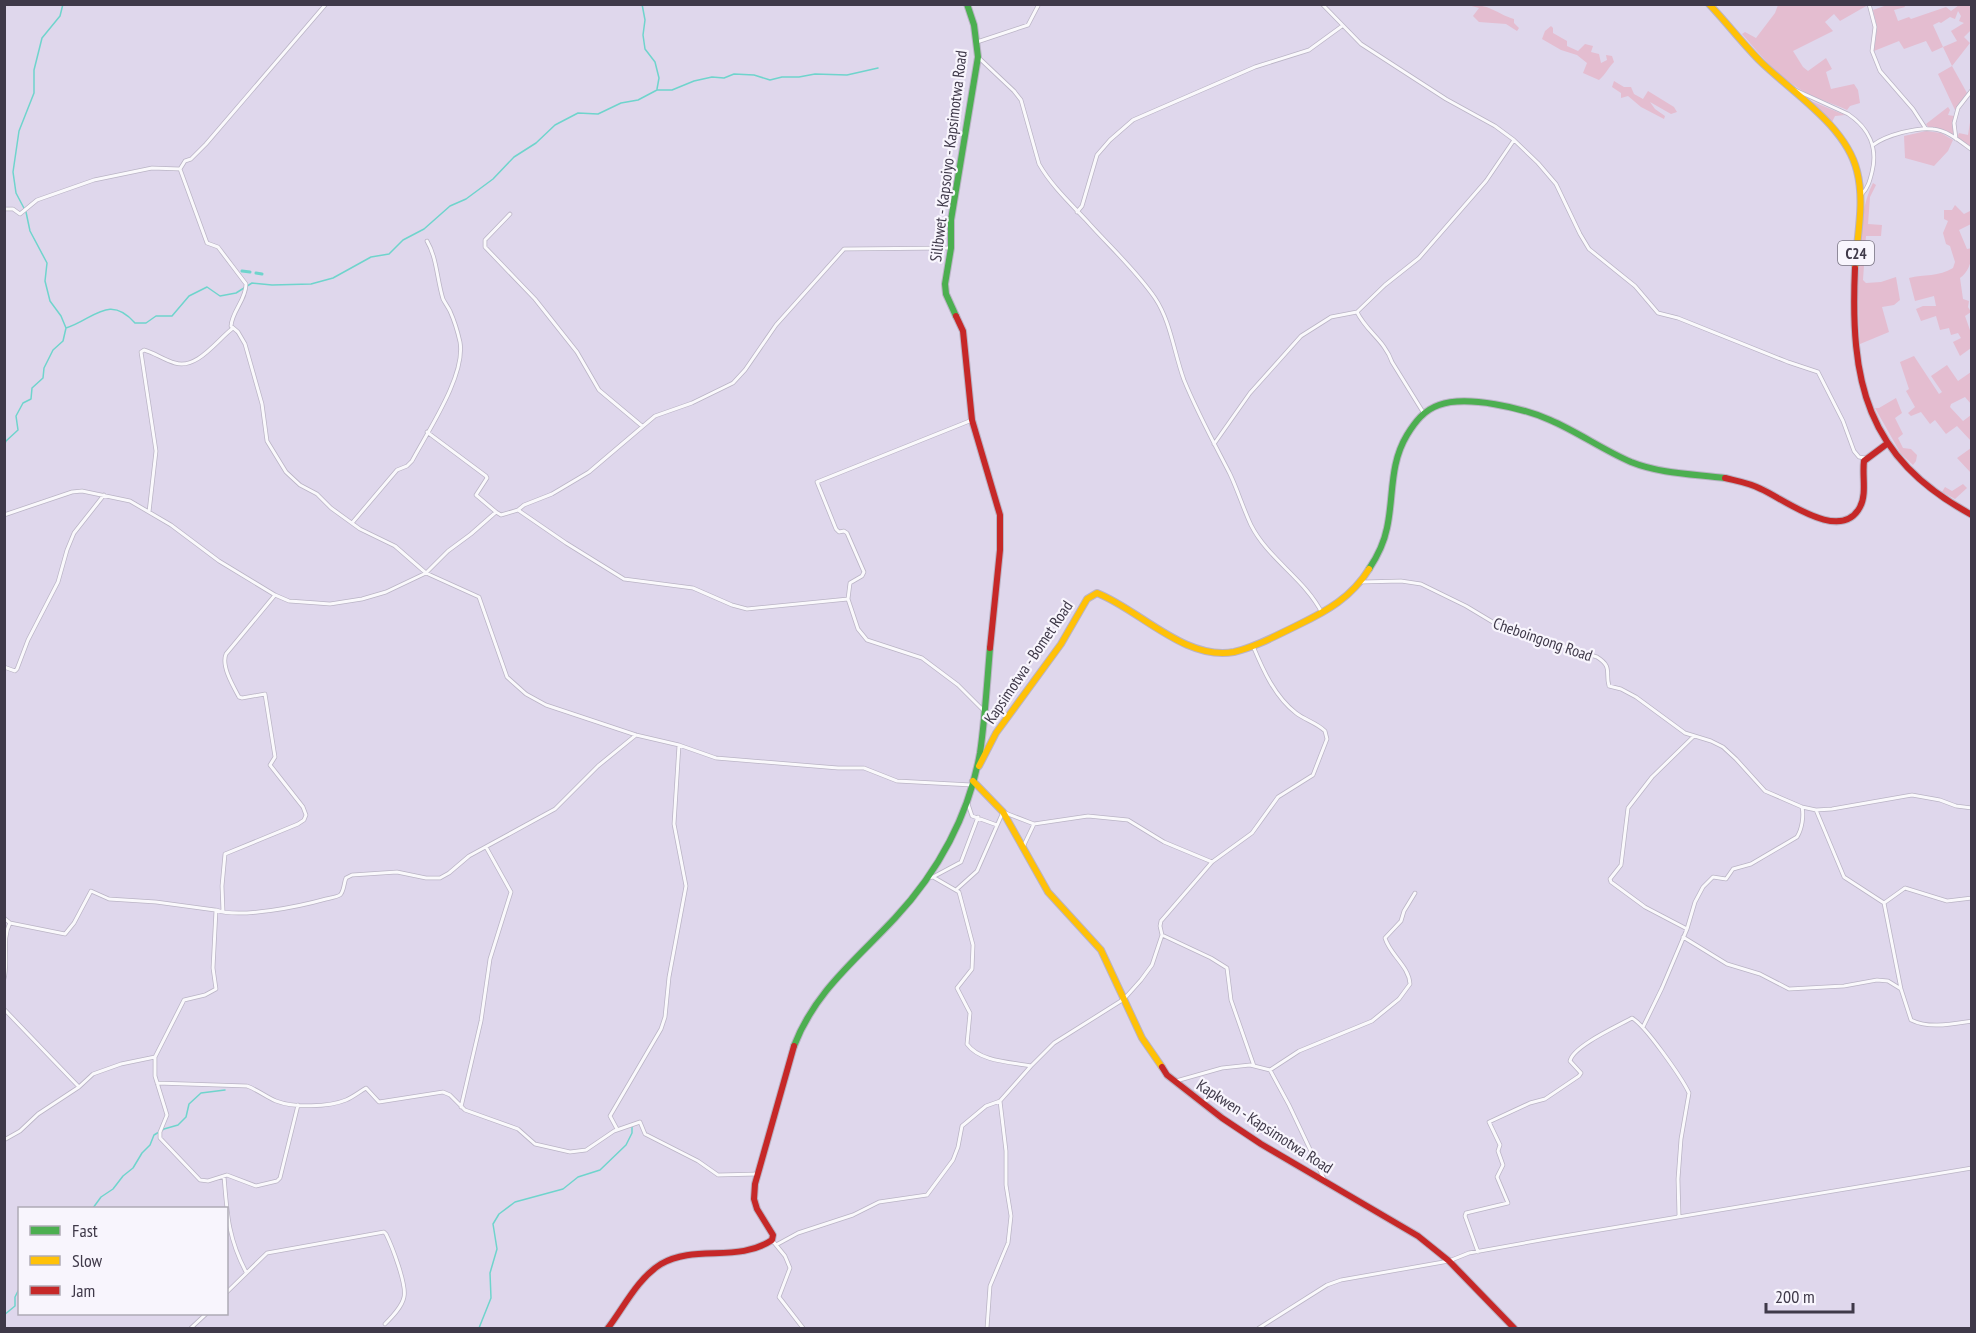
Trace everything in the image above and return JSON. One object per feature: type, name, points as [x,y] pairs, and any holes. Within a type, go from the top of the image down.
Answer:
[{"type":"street","points":[[180,169],[185,161],[191,159],[206,144],[326,4]]},
{"type":"street","name":"Silibwet - Kapsoiyo - Kapsimotwa Road","points":[[967,4],[974,25],[978,57],[951,220],[951,248],[945,289],[963,331],[972,420],[1000,515],[1000,550],[976,771]]},
{"type":"street","points":[[977,42],[1029,24],[1039,4]]},
{"type":"street","points":[[1322,4],[1361,44],[1514,140],[1556,184],[1589,249],[1635,286],[1658,313],[1678,318],[1818,372],[1858,457],[1865,458],[1888,443]]},
{"type":"street","name":"C24","points":[[1709,4],[1757,58],[1841,139],[1854,161],[1860,195],[1854,288],[1856,351],[1864,391],[1888,443],[1920,480],[1947,501],[1971,515]]},
{"type":"street","points":[[1869,4],[1875,27],[1872,51],[1880,72],[1926,129]]},
{"type":"street","points":[[1077,212],[1082,206],[1097,155],[1133,120],[1255,67],[1309,50],[1342,26]]},
{"type":"street","points":[[978,57],[1021,100],[1041,167],[1066,200],[1107,244],[1124,258],[1159,305],[1185,380],[1257,535],[1305,587],[1322,613]]},
{"type":"street","points":[[1783,84],[1828,104],[1856,120],[1868,134],[1873,145],[1873,166],[1865,191],[1860,195]]},
{"type":"street","points":[[1956,139],[1954,123],[1958,108],[1971,90]]},
{"type":"street","points":[[1873,145],[1890,136],[1926,129],[1938,130],[1971,150]]},
{"type":"street","points":[[1214,444],[1250,393],[1301,336],[1331,317],[1357,312],[1385,285],[1419,258],[1491,175],[1514,140]]},
{"type":"street","points":[[4,209],[13,209],[20,214],[37,200],[94,180],[152,168],[180,169]]},
{"type":"street","points":[[180,169],[207,243],[218,247],[246,284],[245,295],[231,321],[233,328],[245,344],[262,404],[267,441],[280,463],[291,477],[317,494],[352,523],[395,546],[426,573],[479,597],[491,627],[504,672],[526,694],[546,705],[636,735],[729,760],[864,768],[897,781],[973,783]]},
{"type":"street","points":[[510,214],[485,240],[485,247],[531,294],[577,352],[599,390],[642,426]]},
{"type":"street","points":[[352,523],[397,470],[412,461],[460,367],[461,351],[451,312],[443,299],[434,254],[427,241]]},
{"type":"street","points":[[427,432],[487,477],[476,495],[501,514],[518,510],[524,505],[552,494],[589,472],[655,416],[692,403],[739,378],[776,325],[844,249],[951,248]]},
{"type":"street","points":[[1357,312],[1360,319],[1377,336],[1389,353],[1423,412],[1437,405],[1463,401],[1484,403],[1539,416],[1633,462],[1657,469],[1717,477],[1754,486],[1820,519],[1833,523],[1848,519],[1858,508],[1864,493],[1865,458]]},
{"type":"street","points":[[149,512],[156,451],[141,352],[144,350],[151,352],[183,365],[197,359],[233,328]]},
{"type":"street","name":"Kapsimotwa - Bomet Road","points":[[976,771],[1000,726],[1045,667],[1087,599],[1093,594],[1112,599],[1201,650],[1225,653],[1253,646],[1322,613],[1345,598],[1361,582],[1381,547],[1387,532],[1395,460],[1414,421],[1423,412]]},
{"type":"street","points":[[972,420],[817,482],[836,529],[847,533],[864,572],[862,576],[850,583],[848,599],[858,629],[867,640],[922,658],[958,685],[984,710]]},
{"type":"street","points":[[4,515],[72,492],[82,491],[130,501],[191,539],[219,561],[275,595],[289,601],[330,604],[362,599],[386,592],[426,573],[448,550],[496,512]]},
{"type":"street","points":[[4,667],[17,670],[28,640],[55,588],[74,533],[104,495]]},
{"type":"street","points":[[518,510],[611,573],[631,581],[693,588],[747,609],[848,599]]},
{"type":"street","name":"Cheboingong Road","points":[[1361,582],[1401,581],[1421,584],[1466,606],[1501,627],[1593,655],[1602,660],[1607,667],[1609,686],[1636,697],[1682,731],[1711,741],[1727,750],[1765,791],[1802,807],[1816,810],[1849,807],[1906,795],[1971,808]]},
{"type":"street","points":[[223,912],[222,886],[225,854],[298,824],[304,820],[306,815],[303,807],[270,765],[275,757],[265,694],[239,697],[224,662],[226,654],[275,595]]},
{"type":"street","points":[[608,1329],[645,1279],[660,1265],[686,1255],[743,1251],[761,1247],[853,1215],[879,1202],[927,1195],[952,1160],[958,1147],[962,1126],[986,1106],[1000,1101],[1054,1043],[1124,999],[1152,965],[1162,935],[1160,924],[1165,916],[1212,862],[1252,833],[1278,797],[1313,775],[1327,740],[1326,732],[1322,728],[1295,712],[1280,695],[1263,672],[1253,646]]},
{"type":"street","points":[[4,918],[10,923],[63,934],[67,933],[92,891],[109,899],[156,902],[223,912],[279,910],[339,895],[346,878],[352,875],[397,872],[426,878],[440,878],[462,861],[555,809],[598,766],[636,735]]},
{"type":"street","points":[[1687,929],[1638,902],[1610,879],[1621,865],[1628,808],[1652,777],[1694,736]]},
{"type":"street","points":[[617,1129],[610,1116],[664,1023],[669,976],[685,896],[686,879],[674,824],[679,746]]},
{"type":"street","points":[[803,1329],[790,1308],[779,1297],[789,1269],[785,1256],[774,1243],[773,1235],[754,1203],[758,1174],[790,1056],[807,1016],[825,990],[897,916],[930,878],[948,847],[967,801],[976,771]]},
{"type":"street","name":"Kapkwen - Kapsimotwa Road","points":[[973,783],[1003,812],[1048,891],[1101,950],[1142,1038],[1157,1063],[1174,1082],[1222,1118],[1294,1165],[1412,1232],[1449,1261],[1514,1329]]},
{"type":"street","points":[[967,801],[970,814],[997,825]]},
{"type":"street","points":[[1643,1027],[1687,929],[1695,902],[1710,880],[1713,877],[1726,879],[1733,869],[1751,864],[1793,840],[1799,833],[1802,807]]},
{"type":"street","points":[[1816,810],[1844,876],[1851,883],[1884,903],[1901,990],[1912,1022],[1939,1025],[1971,1021]]},
{"type":"street","points":[[957,889],[977,871],[1003,812],[1034,824],[1088,816],[1128,820],[1164,842],[1212,862]]},
{"type":"street","points":[[930,878],[961,862],[978,817]]},
{"type":"street","points":[[1022,847],[1034,824]]},
{"type":"street","points":[[461,1107],[481,1021],[490,959],[511,892],[486,847]]},
{"type":"street","points":[[930,878],[957,889]]},
{"type":"street","points":[[1884,903],[1905,888],[1947,901],[1971,898]]},
{"type":"street","points":[[957,889],[973,939],[972,969],[957,988],[970,1013],[967,1046],[993,1060],[1031,1066]]},
{"type":"street","points":[[1270,1070],[1299,1051],[1372,1022],[1410,986],[1410,978],[1385,938],[1401,921],[1415,893]]},
{"type":"street","points":[[216,910],[213,924],[215,946],[213,968],[216,989],[209,994],[184,999],[155,1057],[157,1083],[167,1115],[160,1138],[200,1180],[224,1176],[256,1186],[279,1181],[298,1105]]},
{"type":"street","points":[[4,979],[7,968],[5,938],[10,923]]},
{"type":"street","points":[[1162,935],[1211,958],[1227,969],[1231,1000],[1254,1066]]},
{"type":"street","points":[[1683,937],[1727,964],[1760,974],[1789,989],[1844,986],[1877,980],[1888,981],[1901,990]]},
{"type":"street","points":[[4,1009],[79,1087]]},
{"type":"street","points":[[1478,1252],[1465,1216],[1466,1213],[1508,1203],[1497,1177],[1503,1164],[1498,1151],[1500,1145],[1489,1122],[1530,1103],[1545,1099],[1579,1076],[1581,1073],[1569,1059],[1593,1040],[1632,1018],[1643,1027],[1661,1050],[1689,1095],[1681,1139],[1678,1179],[1679,1216]]},
{"type":"street","points":[[4,1140],[20,1131],[38,1114],[79,1087],[93,1074],[105,1068],[155,1057]]},
{"type":"street","points":[[1174,1082],[1222,1068],[1254,1066],[1270,1070],[1289,1104],[1325,1182]]},
{"type":"street","points":[[157,1083],[247,1086],[259,1090],[276,1101],[298,1105],[334,1104],[347,1100],[366,1088],[379,1102],[443,1092],[450,1095],[461,1107],[484,1119],[518,1130],[535,1144],[570,1152],[586,1150],[617,1129],[640,1122],[648,1136],[698,1161],[718,1175],[758,1174]]},
{"type":"street","points":[[987,1329],[990,1286],[1008,1243],[1011,1216],[1006,1185],[1006,1151],[1000,1101]]},
{"type":"street","points":[[1259,1329],[1335,1281],[1449,1261],[1478,1252],[1679,1216],[1971,1168]]},
{"type":"street","points":[[224,1176],[227,1207]]},
{"type":"street","points":[[228,1219],[237,1255],[246,1272]]},
{"type":"street","points":[[228,1291],[267,1253],[384,1232],[397,1259],[405,1295],[401,1304],[385,1324]]},
{"type":"street","points":[[191,1329],[205,1315]]},
{"type":"shaded area","points":[[1468,5],[1488,7],[1514,19],[1514,23],[1519,28],[1517,31],[1506,24],[1479,22],[1473,16],[1479,8]]},
{"type":"shaded area","points":[[1778,5],[1868,5],[1840,21],[1834,14],[1825,22],[1833,31],[1793,51],[1808,71],[1826,58],[1832,69],[1826,72],[1831,89],[1854,84],[1858,90],[1860,103],[1850,106],[1847,110],[1798,88],[1772,67],[1742,34],[1745,32],[1756,38],[1775,13]]},
{"type":"shaded area","points":[[1887,5],[1904,5],[1905,7],[1894,10],[1898,21],[1946,7],[1951,11],[1959,5],[1971,5],[1971,30],[1964,37],[1970,43],[1952,66],[1943,47],[1932,52],[1926,41],[1904,49],[1899,41],[1874,51],[1877,27],[1873,10]],"holes":[[[1958,11],[1961,16],[1959,21],[1964,23],[1951,31],[1957,41],[1943,47],[1933,25],[1950,17],[1955,19]]]},
{"type":"shaded area","points":[[1551,26],[1553,33],[1567,41],[1567,46],[1578,51],[1585,44],[1593,46],[1591,52],[1599,54],[1601,63],[1607,60],[1606,55],[1612,56],[1614,62],[1599,80],[1583,73],[1587,63],[1577,55],[1561,50],[1542,39],[1545,31]]},
{"type":"shaded area","points":[[1952,66],[1967,93],[1955,110],[1938,74]]},
{"type":"shaded area","points":[[1614,81],[1624,87],[1631,87],[1634,94],[1643,99],[1648,91],[1674,107],[1677,112],[1671,114],[1650,102],[1665,116],[1664,119],[1641,107],[1628,96],[1621,98],[1621,93],[1612,87]]},
{"type":"shaded area","points":[[1799,96],[1845,115],[1835,116],[1832,122]]},
{"type":"shaded area","points":[[1948,107],[1950,110],[1948,115],[1954,116],[1952,124],[1954,136],[1941,129],[1928,127],[1926,124]]},
{"type":"shaded area","points":[[1971,116],[1971,148],[1957,138],[1959,133],[1968,135]]},
{"type":"shaded area","points":[[1926,131],[1941,133],[1953,140],[1948,151],[1934,166],[1905,158],[1904,136]]},
{"type":"shaded area","points":[[1873,183],[1876,185],[1870,197],[1868,224],[1882,225],[1881,236],[1866,236],[1863,280],[1866,283],[1881,282],[1896,277],[1900,300],[1894,305],[1882,307],[1889,332],[1860,344],[1858,262],[1862,218]]},
{"type":"shaded area","points":[[1955,205],[1964,214],[1972,210],[1971,224],[1959,230],[1967,249],[1972,248],[1970,264],[1960,278],[1963,299],[1969,301],[1968,307],[1971,312],[1965,316],[1971,333],[1971,348],[1960,356],[1953,342],[1961,338],[1958,333],[1951,335],[1949,328],[1940,330],[1936,316],[1921,321],[1916,309],[1923,306],[1936,306],[1934,296],[1915,301],[1909,278],[1937,274],[1953,268],[1955,262],[1943,233],[1948,221],[1944,219],[1944,210],[1952,210]]},
{"type":"shaded area","points":[[1914,356],[1939,394],[1942,392],[1931,376],[1947,365],[1958,381],[1971,372],[1971,404],[1965,397],[1951,404],[1950,407],[1963,421],[1971,415],[1971,441],[1957,426],[1946,434],[1935,420],[1930,424],[1921,412],[1911,416],[1908,413],[1915,407],[1906,391],[1909,389],[1900,362]]},
{"type":"shaded area","points":[[1896,398],[1902,413],[1895,418],[1903,434],[1898,438],[1903,448],[1911,449],[1917,455],[1913,465],[1901,454],[1875,408]]},
{"type":"shaded area","points":[[1971,448],[1971,473],[1957,458]]},
{"type":"shaded area","points":[[1963,484],[1967,488],[1955,499],[1942,492],[1945,487],[1952,491]]},
{"type":"waterway","points":[[4,446],[18,430],[16,416],[23,403],[31,399],[32,388],[43,378],[44,368],[53,350],[63,341],[66,328],[61,316],[50,301],[45,281],[47,263],[30,231],[26,212],[16,193],[13,172],[19,131],[34,93],[34,70],[42,38],[60,16],[63,4]]},
{"type":"waterway","points":[[642,4],[645,20],[643,35],[645,49],[655,62],[659,78],[657,89]]},
{"type":"waterway","points":[[66,328],[109,309],[126,314],[135,323],[146,323],[156,316],[172,316],[189,296],[207,287],[220,296],[236,293],[252,283],[311,284],[333,278],[371,257],[389,254],[403,240],[424,229],[450,206],[466,199],[493,179],[514,157],[536,143],[555,125],[578,113],[598,114],[621,103],[638,100],[657,90],[672,90],[712,77],[724,78],[734,74],[754,75],[770,80],[815,74],[847,75],[878,68]]},
{"type":"waterway","points":[[242,271],[250,272]]},
{"type":"waterway","points":[[256,273],[262,274]]},
{"type":"waterway","points":[[94,1207],[101,1197],[113,1189],[133,1168],[150,1145],[154,1135],[178,1125],[186,1117],[189,1104],[201,1093],[225,1090]]},
{"type":"waterway","points":[[479,1328],[491,1298],[490,1273],[497,1249],[493,1224],[499,1214],[515,1202],[563,1189],[578,1177],[600,1170],[626,1145],[632,1133],[632,1127]]},
{"type":"waterway","points":[[4,1315],[15,1306],[18,1291]]},
{"type":"traffic: fast","points":[[956,316],[946,294],[945,284],[951,248],[951,220],[978,57],[974,25],[967,4]]},
{"type":"traffic: fast","points":[[1369,569],[1386,534],[1395,469],[1401,446],[1420,417],[1439,405],[1464,401],[1510,407],[1550,420],[1642,466],[1725,478]]},
{"type":"traffic: fast","points":[[794,1046],[803,1026],[825,992],[895,918],[925,882],[960,820],[980,753],[990,648]]},
{"type":"traffic: slow","points":[[1709,4],[1761,62],[1817,111],[1842,139],[1851,155],[1857,171],[1860,195],[1855,268]]},
{"type":"traffic: slow","points":[[979,766],[996,733],[1061,644],[1087,599],[1097,593],[1180,642],[1216,653],[1234,652],[1266,640],[1329,609],[1355,588],[1369,569]]},
{"type":"traffic: slow","points":[[973,781],[1003,812],[1048,892],[1101,950],[1142,1038],[1162,1067]]},
{"type":"traffic: jam","points":[[1855,268],[1856,346],[1862,381],[1872,412],[1887,441],[1908,468],[1936,492],[1972,515]]},
{"type":"traffic: jam","points":[[956,316],[963,331],[972,420],[1000,515],[1000,550],[990,648]]},
{"type":"traffic: jam","points":[[1725,478],[1757,487],[1812,516],[1840,521],[1851,517],[1860,507],[1864,491],[1864,461],[1888,443]]},
{"type":"traffic: jam","points":[[608,1328],[638,1285],[661,1264],[688,1255],[745,1251],[772,1240],[773,1235],[757,1209],[754,1199],[755,1184],[794,1046]]},
{"type":"traffic: jam","points":[[1162,1067],[1167,1075],[1222,1118],[1261,1144],[1418,1236],[1449,1261],[1514,1328]]}]
